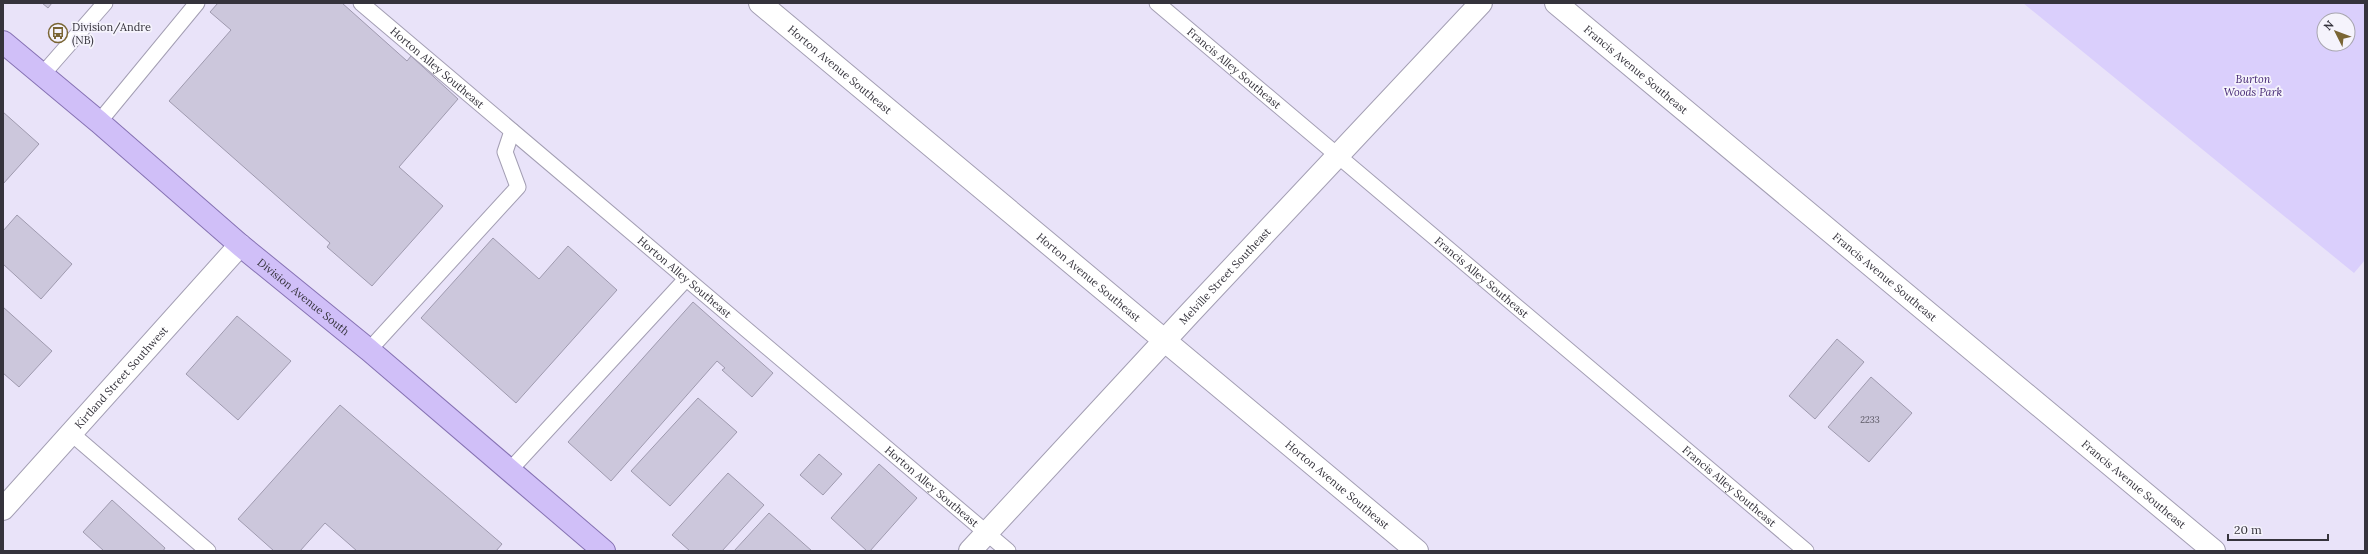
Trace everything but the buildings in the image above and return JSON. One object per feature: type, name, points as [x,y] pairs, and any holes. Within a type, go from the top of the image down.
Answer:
[{"type":"main road","name":"Division Avenue South","points":[[3,42],[99,122],[240,246],[369,350],[511,469],[604,551]]},
{"type":"street","name":"Horton Avenue Southeast","points":[[760,3],[1165,339],[1417,551]]},
{"type":"street","name":"Melville Street Southeast","points":[[970,551],[1165,339],[1481,3]]},
{"type":"street","name":"Francis Avenue Southeast","points":[[1556,3],[2214,551]]},
{"type":"street","name":"Kirtland Street Southwest","points":[[3,509],[240,246]]},
{"type":"lane","points":[[42,75],[105,3]]},
{"type":"lane","points":[[99,122],[197,3]]},
{"type":"lane","name":"Horton Alley Southeast","points":[[361,3],[1008,551]]},
{"type":"lane","name":"Francis Alley Southeast","points":[[1157,3],[1806,551]]},
{"type":"lane","points":[[369,350],[518,187],[504,152],[512,131]]},
{"type":"lane","points":[[511,469],[686,279]]},
{"type":"lane","points":[[72,434],[208,551]]},
{"type":"green space","name":"Burton Woods Park","points":[[2023,3],[2365,3],[2365,260],[2354,273]]},
{"type":"place","name":"Division/Andre (NB)","points":[[58,33]]}]
